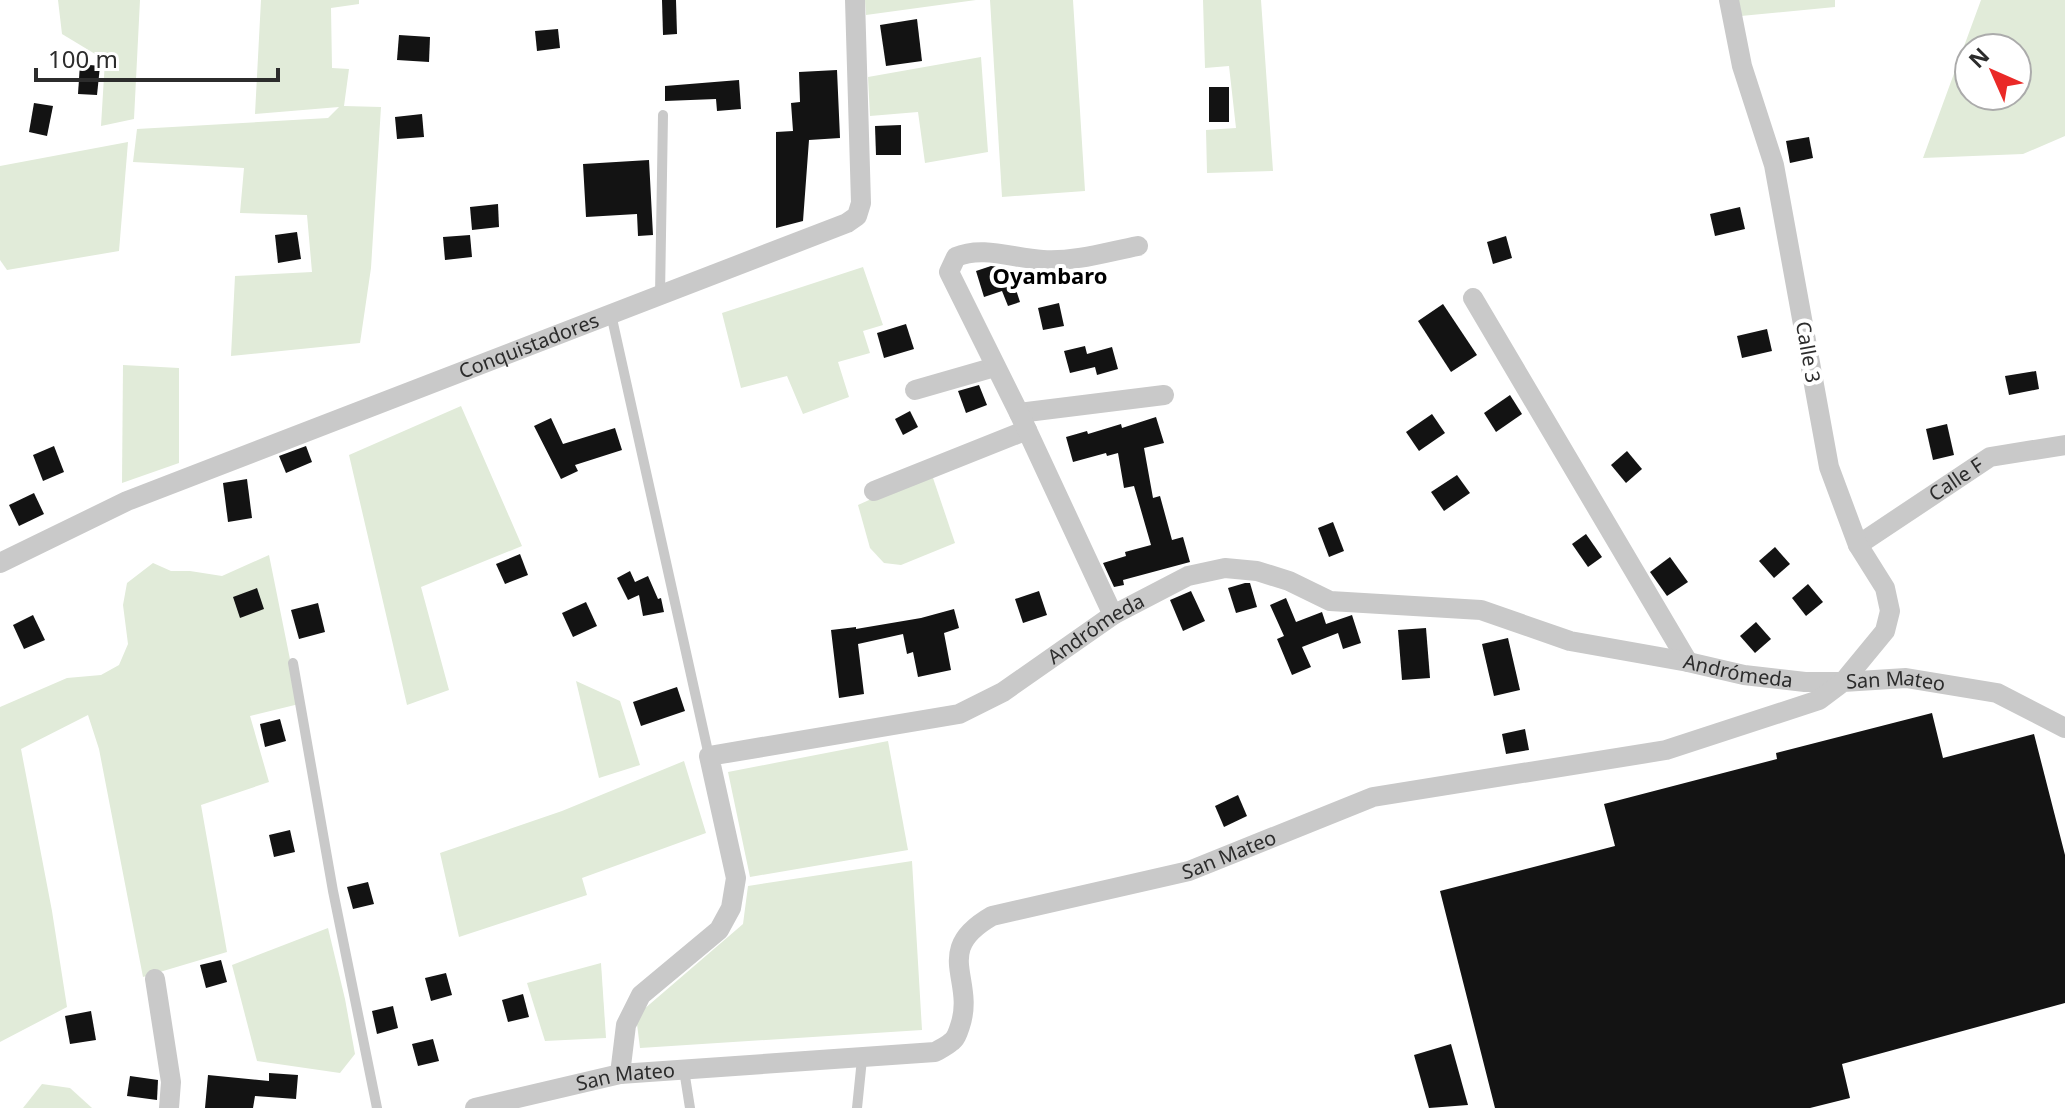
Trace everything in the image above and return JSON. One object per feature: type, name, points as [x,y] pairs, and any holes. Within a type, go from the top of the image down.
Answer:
[{"type":"street","name":"Conquistadores","points":[[0,563],[127,501],[847,223],[857,216],[861,203],[855,0]]},
{"type":"street","name":"Calle 3","points":[[1729,0],[1742,66],[1774,165],[1829,467],[1858,545],[1885,588],[1890,611],[1885,631],[1843,682]]},
{"type":"street","points":[[1113,615],[949,272],[956,257],[968,252],[1046,261],[1138,246]]},
{"type":"street","points":[[1473,298],[1688,662]]},
{"type":"street","points":[[915,390],[995,367]]},
{"type":"street","points":[[874,491],[1023,422],[1164,395]]},
{"type":"street","name":"Calle F","points":[[1858,545],[1990,457],[2065,445]]},
{"type":"street","name":"Andrómeda","points":[[709,756],[959,714],[1003,692],[1113,615],[1188,576],[1225,568],[1257,571],[1289,581],[1330,601],[1481,610],[1570,641],[1744,675],[1805,682],[1843,682]]},
{"type":"street","name":"San Mateo","points":[[475,1108],[620,1074],[935,1052],[954,1041],[961,1021],[963,1002],[957,966],[961,942],[976,925],[992,916],[1189,871],[1373,797],[1666,750],[1819,700],[1843,682],[1906,678],[1997,693],[2065,728]]},
{"type":"street","points":[[620,1074],[626,1025],[641,995],[719,930],[731,908],[736,878],[709,756]]},
{"type":"street","points":[[155,979],[171,1082],[169,1108]]},
{"type":"lane","points":[[660,295],[663,115]]},
{"type":"lane","points":[[611,314],[709,756]]},
{"type":"lane","points":[[293,663],[333,891],[377,1108]]},
{"type":"lane","points":[[857,1108],[862,1059]]},
{"type":"lane","points":[[684,1070],[690,1108]]},
{"type":"green space","points":[[58,0],[140,0],[134,119],[101,126],[105,60],[62,34]]},
{"type":"green space","points":[[261,0],[359,0],[359,4],[331,8],[332,68],[349,69],[344,106],[381,107],[371,268],[360,343],[231,356],[235,276],[312,272],[307,215],[240,213],[244,168],[133,162],[137,129],[328,118],[339,107],[255,114]]},
{"type":"green space","points":[[865,0],[976,0],[866,15]]},
{"type":"green space","points":[[990,0],[1073,0],[1085,191],[1002,197]]},
{"type":"green space","points":[[1203,0],[1261,0],[1273,171],[1207,173],[1206,130],[1236,128],[1229,66],[1205,68]]},
{"type":"green space","points":[[1738,0],[1835,0],[1835,7],[1741,16]]},
{"type":"green space","points":[[1981,0],[2065,0],[2065,136],[2023,154],[1923,158],[1953,76],[1953,112],[2033,112],[2033,32],[1969,32]]},
{"type":"green space","points":[[981,57],[988,152],[925,163],[918,112],[870,116],[868,77]]},
{"type":"green space","points":[[128,142],[119,251],[7,270],[0,260],[0,166]]},
{"type":"green space","points":[[863,267],[883,325],[863,331],[870,353],[838,362],[849,397],[803,414],[787,376],[741,388],[722,313]]},
{"type":"green space","points":[[123,365],[179,368],[179,463],[122,483]]},
{"type":"green space","points":[[461,406],[522,546],[421,587],[449,690],[407,705],[349,455]]},
{"type":"green space","points":[[931,472],[955,543],[901,565],[884,563],[870,548],[858,505]]},
{"type":"green space","points":[[269,555],[299,704],[250,716],[269,782],[201,805],[227,952],[143,977],[99,749],[88,715],[21,749],[67,1007],[0,1042],[0,707],[67,678],[101,675],[119,665],[128,644],[123,605],[127,583],[153,563],[171,571],[222,576]]},
{"type":"green space","points":[[576,681],[620,701],[640,765],[599,778]]},
{"type":"green space","points":[[888,741],[908,850],[750,877],[728,772]]},
{"type":"green space","points":[[684,761],[706,833],[582,878],[587,895],[459,937],[440,853],[562,811]]},
{"type":"green space","points":[[912,861],[922,1030],[640,1048],[636,1016],[743,924],[748,886]]},
{"type":"green space","points":[[328,928],[355,1054],[340,1073],[257,1061],[232,965]]},
{"type":"green space","points":[[601,963],[606,1038],[545,1041],[527,983]]},
{"type":"green space","points":[[42,1084],[70,1088],[92,1108],[23,1108]]},
{"type":"building","points":[[662,0],[676,0],[677,34],[663,35]]},
{"type":"building","points":[[917,19],[922,61],[886,66],[880,25]]},
{"type":"building","points":[[558,29],[560,48],[537,51],[535,31]]},
{"type":"building","points":[[399,35],[430,37],[429,62],[397,60]]},
{"type":"building","points":[[80,64],[100,66],[97,95],[78,94]]},
{"type":"building","points":[[837,70],[840,138],[809,140],[803,221],[776,228],[776,132],[793,131],[791,103],[800,102],[799,72]]},
{"type":"building","points":[[739,80],[741,109],[717,111],[716,99],[665,101],[665,86]]},
{"type":"building","points":[[1209,87],[1229,87],[1229,122],[1209,122]]},
{"type":"building","points":[[34,103],[53,106],[47,136],[29,132]]},
{"type":"building","points":[[422,114],[424,137],[397,139],[395,117]]},
{"type":"building","points":[[901,125],[901,155],[876,155],[875,126]]},
{"type":"building","points":[[1809,137],[1813,158],[1790,163],[1786,141]]},
{"type":"building","points":[[649,160],[653,235],[638,236],[637,214],[586,217],[583,164]]},
{"type":"building","points":[[498,204],[499,227],[472,230],[470,207]]},
{"type":"building","points":[[1740,207],[1745,229],[1715,236],[1710,214]]},
{"type":"building","points":[[297,232],[301,259],[278,263],[275,235]]},
{"type":"building","points":[[470,235],[472,257],[445,260],[443,237]]},
{"type":"building","points":[[1506,236],[1512,258],[1493,264],[1487,242]]},
{"type":"building","points":[[991,266],[1009,268],[1020,302],[1008,306],[1002,291],[984,297],[976,271]]},
{"type":"building","points":[[1059,303],[1064,326],[1043,330],[1038,308]]},
{"type":"building","points":[[1443,304],[1477,355],[1451,372],[1418,321]]},
{"type":"building","points":[[906,324],[914,349],[884,358],[877,333]]},
{"type":"building","points":[[1767,329],[1772,351],[1742,358],[1737,336]]},
{"type":"building","points":[[1085,346],[1087,354],[1112,347],[1118,369],[1097,375],[1095,367],[1070,373],[1064,351]]},
{"type":"building","points":[[2036,371],[2039,389],[2009,395],[2005,376]]},
{"type":"building","points":[[979,385],[987,405],[966,413],[958,391]]},
{"type":"building","points":[[1510,395],[1522,414],[1496,432],[1484,413]]},
{"type":"building","points":[[910,411],[918,427],[903,435],[895,419]]},
{"type":"building","points":[[1432,414],[1445,433],[1419,451],[1406,432]]},
{"type":"building","points":[[1156,417],[1164,443],[1144,448],[1153,498],[1160,496],[1172,540],[1183,537],[1190,562],[1123,580],[1124,585],[1114,587],[1103,563],[1126,556],[1125,552],[1151,545],[1134,486],[1124,488],[1118,453],[1073,462],[1066,437],[1121,424],[1122,428]]},
{"type":"building","points":[[551,418],[563,444],[615,428],[622,450],[575,465],[578,471],[561,479],[534,426]]},
{"type":"building","points":[[1947,424],[1954,455],[1933,460],[1926,429]]},
{"type":"building","points":[[54,446],[64,472],[43,481],[33,455]]},
{"type":"building","points":[[306,446],[312,462],[286,473],[279,456]]},
{"type":"building","points":[[1627,451],[1642,469],[1626,483],[1611,465]]},
{"type":"building","points":[[1457,475],[1470,493],[1444,511],[1431,492]]},
{"type":"building","points":[[247,479],[252,518],[228,522],[223,483]]},
{"type":"building","points":[[34,493],[44,514],[19,526],[9,505]]},
{"type":"building","points":[[1333,522],[1344,551],[1329,557],[1318,528]]},
{"type":"building","points":[[1586,534],[1602,557],[1588,567],[1572,544]]},
{"type":"building","points":[[1775,547],[1790,564],[1774,578],[1759,561]]},
{"type":"building","points":[[520,554],[528,575],[505,584],[496,564]]},
{"type":"building","points":[[1670,557],[1688,582],[1667,596],[1650,572]]},
{"type":"building","points":[[630,571],[635,582],[648,576],[658,599],[661,598],[664,612],[643,616],[639,595],[628,600],[617,578]]},
{"type":"building","points":[[1250,583],[1257,607],[1236,613],[1228,588]]},
{"type":"building","points":[[1808,584],[1823,602],[1806,616],[1792,598]]},
{"type":"building","points":[[257,588],[264,609],[240,618],[233,597]]},
{"type":"building","points":[[1039,591],[1047,615],[1023,623],[1015,599]]},
{"type":"building","points":[[1191,591],[1205,621],[1183,631],[1170,600]]},
{"type":"building","points":[[1286,598],[1296,622],[1322,612],[1326,624],[1352,615],[1361,643],[1343,649],[1338,633],[1302,647],[1311,667],[1292,675],[1277,639],[1284,636],[1270,605]]},
{"type":"building","points":[[586,602],[597,626],[573,637],[562,613]]},
{"type":"building","points":[[318,603],[325,632],[299,639],[291,610]]},
{"type":"building","points":[[954,609],[959,628],[944,633],[951,670],[918,677],[913,652],[907,654],[903,634],[858,644],[864,694],[839,698],[831,630],[921,618]]},
{"type":"building","points":[[33,615],[45,640],[24,649],[13,625]]},
{"type":"building","points":[[1756,622],[1771,639],[1755,653],[1740,636]]},
{"type":"building","points":[[1426,628],[1430,678],[1402,680],[1398,630]]},
{"type":"building","points":[[1508,638],[1520,690],[1494,696],[1482,644]]},
{"type":"building","points":[[677,687],[685,711],[641,726],[633,702]]},
{"type":"building","points":[[1932,713],[1943,758],[2034,734],[2065,855],[2065,1003],[1842,1064],[1850,1098],[1810,1108],[1495,1108],[1440,891],[1615,846],[1604,804],[1777,759],[1776,753]]},
{"type":"building","points":[[280,719],[286,741],[265,747],[260,724]]},
{"type":"building","points":[[1525,729],[1529,750],[1506,754],[1502,734]]},
{"type":"building","points":[[1238,795],[1247,816],[1224,827],[1215,806]]},
{"type":"building","points":[[290,830],[295,852],[274,857],[269,835]]},
{"type":"building","points":[[368,882],[374,904],[353,909],[347,887]]},
{"type":"building","points":[[221,960],[227,982],[206,988],[200,965]]},
{"type":"building","points":[[446,973],[452,995],[431,1001],[425,978]]},
{"type":"building","points":[[523,994],[529,1017],[508,1022],[502,1000]]},
{"type":"building","points":[[393,1006],[398,1028],[377,1034],[372,1011]]},
{"type":"building","points":[[91,1011],[96,1040],[70,1044],[65,1016]]},
{"type":"building","points":[[433,1039],[439,1061],[418,1066],[412,1044]]},
{"type":"building","points":[[1451,1044],[1468,1105],[1429,1108],[1414,1055]]},
{"type":"building","points":[[269,1073],[298,1075],[296,1099],[255,1096],[253,1108],[205,1108],[208,1075],[269,1081]]},
{"type":"building","points":[[130,1076],[158,1080],[157,1100],[127,1096]]},
{"type":"district","name":"Oyambaro","points":[[1050,276]]}]
